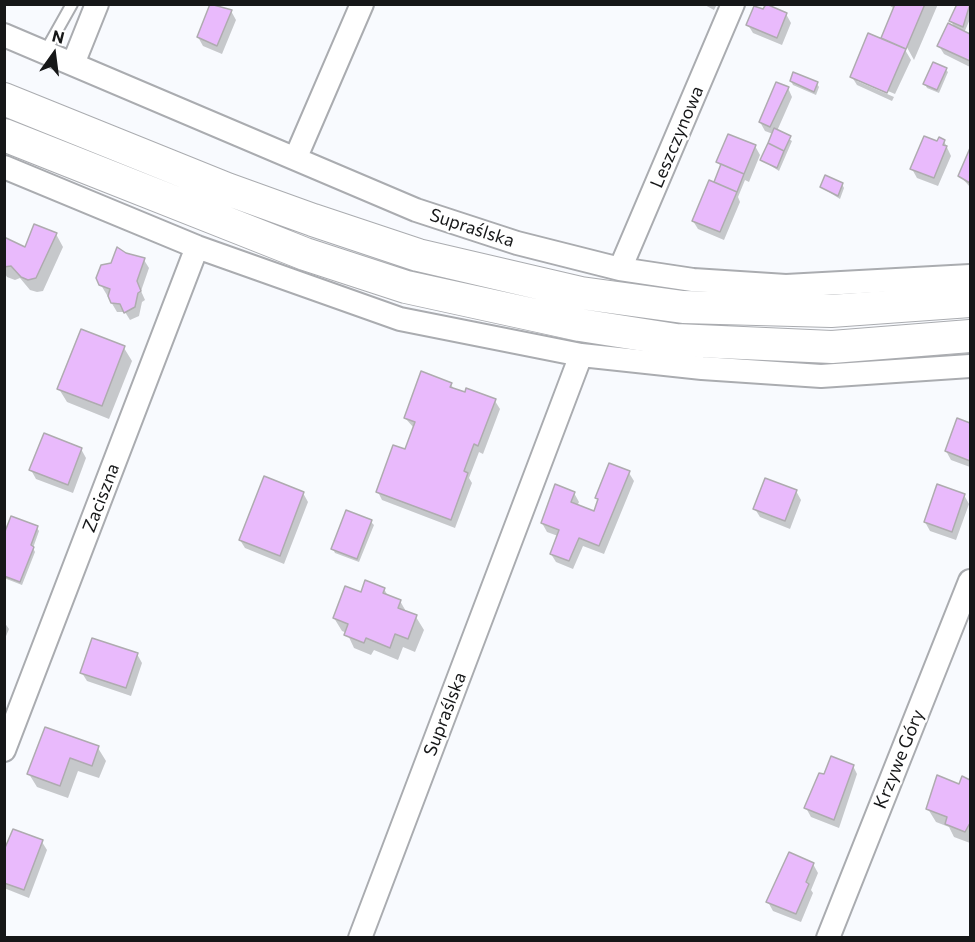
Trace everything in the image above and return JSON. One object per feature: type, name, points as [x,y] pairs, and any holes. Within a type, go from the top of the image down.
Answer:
[{"type":"main road","points":[[4,99],[227,189],[313,220],[418,255],[581,293],[683,307],[831,311],[970,301]]},
{"type":"main road","points":[[4,135],[305,254],[406,287],[580,325],[676,340],[832,347],[970,336]]},
{"type":"street","points":[[73,64],[97,4]]},
{"type":"street","points":[[296,157],[362,4]]},
{"type":"street","name":"Leszczynowa","points":[[620,269],[733,4]]},
{"type":"street","name":"Supraślska","points":[[4,34],[416,210],[517,243],[620,269],[693,280],[786,286],[970,276]]},
{"type":"street","points":[[4,167],[197,247],[400,320],[581,355],[702,368],[821,376],[970,366]]},
{"type":"street","name":"Zaciszna","points":[[4,750],[197,247]]},
{"type":"street","name":"Supraślska","points":[[360,938],[581,355]]},
{"type":"street","name":"Krzywe Góry","points":[[828,938],[970,581]]},
{"type":"lane","points":[[45,52],[72,4]]},
{"type":"building","points":[[210,4],[232,10],[217,46],[197,37]]},
{"type":"building","points":[[766,4],[787,13],[777,38],[746,25],[754,6],[763,9]]},
{"type":"building","points":[[895,4],[925,4],[906,49],[881,38]]},
{"type":"building","points":[[957,4],[970,4],[963,27],[949,21]]},
{"type":"building","points":[[948,23],[970,34],[970,61],[937,46]]},
{"type":"building","points":[[868,33],[906,49],[887,93],[850,77]]},
{"type":"building","points":[[933,62],[947,68],[937,90],[923,84]]},
{"type":"building","points":[[793,72],[818,82],[814,92],[790,81]]},
{"type":"building","points":[[776,82],[789,87],[770,127],[759,122]]},
{"type":"building","points":[[774,128],[791,136],[784,151],[768,143]]},
{"type":"building","points":[[728,134],[756,145],[744,174],[716,162]]},
{"type":"building","points":[[924,136],[937,141],[939,137],[945,140],[943,145],[947,146],[934,178],[910,169]]},
{"type":"building","points":[[768,143],[784,151],[777,168],[760,160]]},
{"type":"building","points":[[970,148],[970,183],[958,176]]},
{"type":"building","points":[[721,164],[744,174],[737,192],[714,182]]},
{"type":"building","points":[[825,175],[843,183],[838,196],[820,187]]},
{"type":"building","points":[[709,180],[737,192],[720,232],[692,221]]},
{"type":"building","points":[[34,224],[57,233],[36,278],[28,280],[21,277],[11,266],[4,267],[4,237],[25,247]]},
{"type":"building","points":[[117,247],[126,253],[145,258],[137,281],[141,291],[138,293],[135,307],[124,313],[120,304],[111,303],[108,296],[110,289],[99,285],[96,278],[101,265],[111,263]]},
{"type":"building","points":[[81,329],[125,346],[102,406],[57,389]]},
{"type":"building","points":[[421,371],[452,383],[450,387],[465,392],[466,388],[496,399],[478,446],[474,444],[464,471],[468,473],[451,520],[376,492],[393,445],[405,449],[415,422],[404,418]]},
{"type":"building","points":[[957,418],[970,423],[970,461],[945,451]]},
{"type":"building","points":[[44,433],[82,448],[68,485],[29,470]]},
{"type":"building","points":[[609,463],[630,471],[599,546],[579,538],[569,561],[550,554],[559,530],[541,523],[555,484],[575,492],[571,502],[594,511],[598,499],[595,498]]},
{"type":"building","points":[[264,476],[304,492],[280,556],[239,540]]},
{"type":"building","points":[[765,478],[797,490],[785,521],[753,509]]},
{"type":"building","points":[[937,484],[965,494],[952,532],[924,522]]},
{"type":"building","points":[[346,510],[372,520],[357,559],[331,549]]},
{"type":"building","points":[[11,516],[38,526],[31,545],[34,547],[20,582],[4,576],[4,534]]},
{"type":"building","points":[[365,580],[385,588],[383,593],[401,600],[398,608],[417,615],[408,639],[395,634],[390,648],[366,638],[364,643],[344,635],[348,624],[333,618],[345,586],[361,592]]},
{"type":"building","points":[[92,638],[138,653],[126,688],[80,673]]},
{"type":"building","points":[[45,727],[99,746],[92,766],[70,758],[60,786],[27,774]]},
{"type":"building","points":[[831,756],[854,765],[834,820],[804,808],[819,773],[824,774]]},
{"type":"building","points":[[937,775],[959,784],[962,776],[970,780],[970,823],[965,832],[945,824],[947,817],[926,809]]},
{"type":"building","points":[[13,829],[43,840],[24,890],[4,883],[4,850]]},
{"type":"building","points":[[789,852],[814,863],[806,882],[809,884],[796,914],[766,902]]}]
